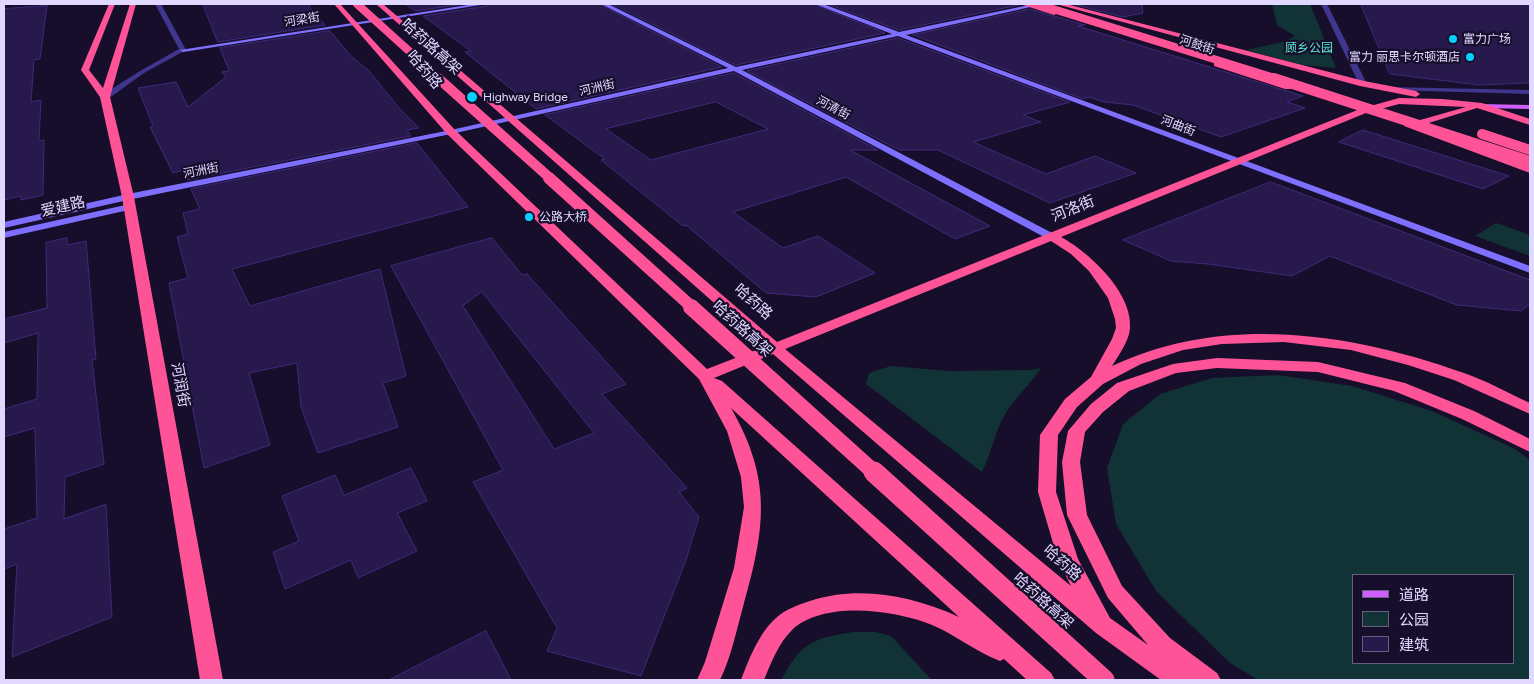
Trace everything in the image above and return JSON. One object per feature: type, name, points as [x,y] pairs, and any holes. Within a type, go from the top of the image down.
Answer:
[{"type":"highway","name":"河润街","points":[[112,4],[106,25],[85,70],[105,97],[129,202],[212,680]]},
{"type":"highway","points":[[105,97],[133,4]]},
{"type":"highway","name":"哈药路","points":[[336,4],[356,23],[451,132],[705,376],[736,431],[750,476],[753,507],[744,568],[716,664],[708,680]]},
{"type":"highway","name":"哈药路高架","points":[[357,4],[1104,680]]},
{"type":"highway","name":"哈药路","points":[[379,4],[775,348],[1104,626],[1179,680]]},
{"type":"highway","points":[[1033,4],[1057,6],[1216,50],[1336,87]]},
{"type":"highway","name":"河鼓街","points":[[1033,4],[1409,126],[1530,170]]},
{"type":"highway","points":[[1057,6],[1530,161]]},
{"type":"highway","name":"河鼓街","points":[[1057,6],[1363,84],[1482,106]]},
{"type":"highway","points":[[1373,99],[1410,111]]},
{"type":"highway","name":"河洛街","points":[[705,376],[1363,111],[1399,101],[1442,102],[1482,106]]},
{"type":"highway","points":[[1409,126],[1482,106],[1530,122]]},
{"type":"highway","points":[[1419,114],[1447,123]]},
{"type":"highway","points":[[1475,132],[1530,150]]},
{"type":"highway","points":[[1050,236],[1079,253],[1095,270],[1107,285],[1120,312],[1123,329],[1097,380]]},
{"type":"highway","points":[[1104,626],[1068,560],[1047,492],[1049,435],[1071,403],[1097,380],[1136,361],[1180,346],[1222,340],[1284,338],[1352,346],[1413,362],[1460,377],[1530,410]]},
{"type":"highway","points":[[1208,680],[1162,645],[1116,592],[1077,515],[1071,462],[1076,431],[1097,408],[1123,388],[1173,369],[1217,362],[1318,367],[1399,387],[1468,415],[1530,446]]},
{"type":"highway","points":[[705,376],[1039,677]]},
{"type":"highway","points":[[752,680],[775,636],[784,624],[808,610],[860,602],[891,603],[930,614],[978,637],[1039,677]]},
{"type":"main road","points":[[1482,106],[1530,107]]},
{"type":"street","points":[[105,97],[142,72],[183,50],[158,4]]},
{"type":"street","name":"河梁街","points":[[183,50],[484,4]]},
{"type":"street","name":"河清街","points":[[604,4],[735,69],[1050,236]]},
{"type":"street","name":"河曲街","points":[[818,4],[1236,162],[1530,270]]},
{"type":"street","name":"河洲街","points":[[129,202],[1033,4]]},
{"type":"street","points":[[1324,4],[1363,84]]},
{"type":"street","name":"爱建路","points":[[4,225],[129,202]]},
{"type":"street","name":"爱建路","points":[[4,236],[129,202]]},
{"type":"lane","points":[[1380,88],[1530,92]]},
{"type":"green space","name":"顾乡公园","points":[[1272,4],[1310,4],[1336,68],[1303,65],[1246,50],[1283,42],[1295,36],[1277,25]]},
{"type":"green space","points":[[1496,223],[1530,235],[1530,256],[1475,236]]},
{"type":"green space","points":[[891,366],[949,371],[1031,370],[1041,368],[1003,418],[982,472],[866,384],[869,373]]},
{"type":"green space","points":[[1278,375],[1352,386],[1432,411],[1515,449],[1530,460],[1530,680],[1258,680],[1230,663],[1156,591],[1116,524],[1107,468],[1123,424],[1160,394],[1212,378]]},
{"type":"green space","points":[[853,632],[875,632],[891,636],[932,680],[781,680],[795,657],[809,644],[827,637]]},
{"type":"building","points":[[203,4],[307,4],[325,25],[218,42]]},
{"type":"building","points":[[406,4],[463,4],[416,11]]},
{"type":"building","points":[[489,4],[599,4],[722,67],[536,109],[465,52],[471,51],[423,16],[487,6]]},
{"type":"building","points":[[612,4],[813,4],[885,33],[736,65]]},
{"type":"building","points":[[828,4],[1018,4],[1019,5],[899,30]]},
{"type":"building","points":[[1073,4],[1142,4],[1143,13],[1123,17]]},
{"type":"building","name":"富力广场","points":[[1361,4],[1530,4],[1530,83],[1479,85],[1390,74]]},
{"type":"building","points":[[47,6],[40,59],[34,60],[31,102],[41,100],[39,141],[44,140],[43,195],[21,200],[21,196],[4,200],[4,9]]},
{"type":"building","points":[[1030,9],[1085,25],[1078,26],[1303,96],[1287,102],[1305,108],[1221,137],[1133,105],[1104,102],[1089,97],[1083,99],[913,35]]},
{"type":"building","points":[[330,31],[350,55],[369,71],[400,109],[419,128],[407,130],[411,136],[187,180],[182,171],[173,173],[150,127],[153,126],[138,88],[176,82],[188,107],[226,77],[222,72],[229,71],[220,48]]},
{"type":"building","points":[[898,38],[1070,102],[1023,115],[1041,122],[973,142],[1046,174],[1095,156],[1136,173],[1050,203],[938,150],[899,150],[747,71]]},
{"type":"building","points":[[734,73],[878,150],[850,150],[990,226],[955,239],[846,177],[733,212],[783,248],[818,236],[875,273],[816,297],[766,293],[686,225],[683,226],[601,160],[605,159],[545,115]],"holes":[[[716,102],[768,129],[651,160],[606,129]]]},
{"type":"building","points":[[1363,130],[1509,176],[1483,189],[1339,142]]},
{"type":"building","points":[[417,143],[468,207],[232,269],[250,306],[380,269],[406,376],[383,383],[398,427],[318,453],[301,407],[297,363],[249,373],[270,445],[204,468],[169,283],[188,278],[177,237],[188,234],[183,213],[200,209],[191,189]]},
{"type":"building","points":[[1271,182],[1530,280],[1530,304],[1521,311],[1457,305],[1330,256],[1292,276],[1208,264],[1171,261],[1123,240]]},
{"type":"building","points":[[67,238],[67,245],[86,241],[96,359],[92,360],[104,464],[65,477],[64,519],[106,504],[112,617],[12,657],[17,564],[4,569],[4,529],[37,518],[35,428],[4,437],[4,409],[37,399],[38,333],[4,343],[4,319],[47,308],[46,243]]},
{"type":"building","points":[[492,238],[522,275],[527,274],[626,384],[602,394],[687,488],[679,492],[699,517],[686,560],[641,676],[547,651],[557,628],[473,482],[503,470],[391,266]],"holes":[[[482,292],[594,433],[554,449],[463,306]]]},
{"type":"building","points":[[411,468],[427,501],[397,513],[417,551],[358,578],[351,560],[285,589],[273,552],[299,541],[282,496],[335,475],[344,495]]},
{"type":"building","points":[[486,631],[511,680],[389,680]]},
{"type":"place","name":"富力广场","points":[[1453,39]]},
{"type":"place","name":"富力 丽思卡尔顿酒店","points":[[1470,57]]},
{"type":"place","name":"Highway Bridge","points":[[472,97]]},
{"type":"place","name":"公路大桥","points":[[529,217]]}]
